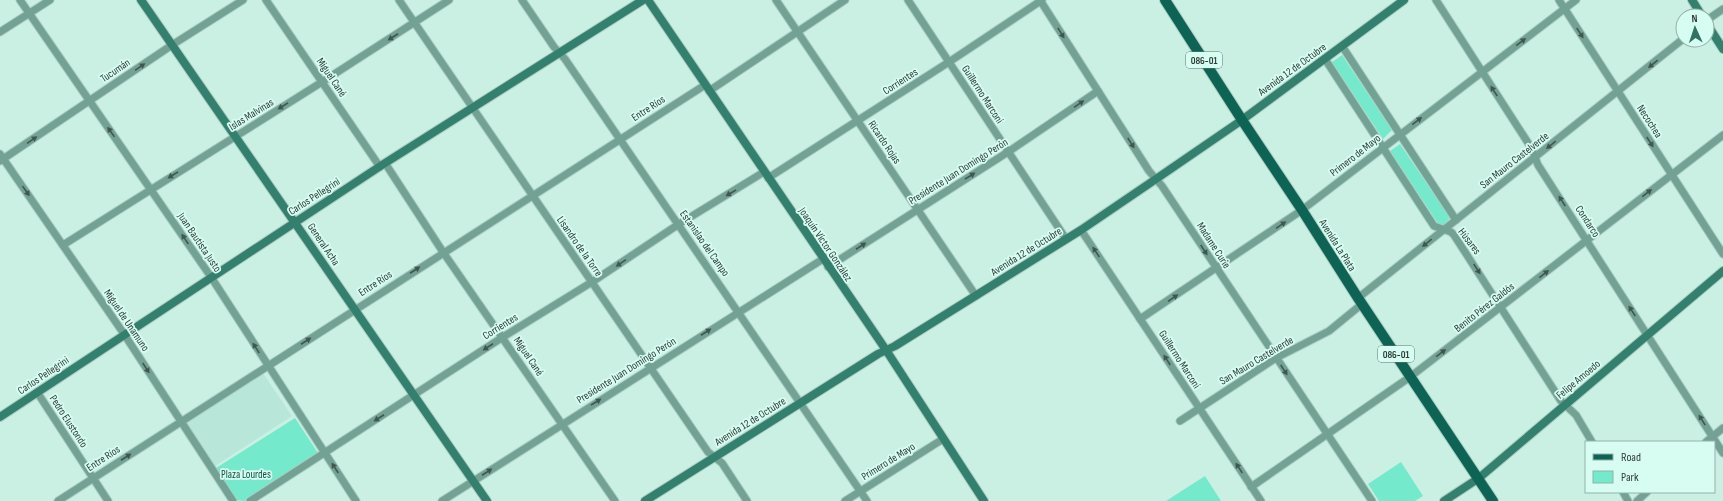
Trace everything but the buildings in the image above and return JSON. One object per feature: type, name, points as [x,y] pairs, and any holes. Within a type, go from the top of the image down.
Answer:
[{"type":"main road","name":"Avenida La Plata","points":[[1165,0],[1360,301],[1493,501]]},
{"type":"street","name":"Juan Bautista Justo","points":[[20,0],[211,277],[356,501]]},
{"type":"street","points":[[0,32],[50,0]]},
{"type":"street","name":"General Acha","points":[[141,0],[487,501]]},
{"type":"street","name":"Tucumán","points":[[1,158],[243,0]]},
{"type":"street","name":"Miguel Cané","points":[[266,0],[322,82],[444,252],[615,501]]},
{"type":"street","name":"Lisandro de la Torre","points":[[399,0],[708,452],[722,463],[747,501]]},
{"type":"street","name":"Islas Malvinas","points":[[63,245],[449,0]]},
{"type":"street","name":"Estanislao del Campo","points":[[522,0],[559,53],[565,59],[619,140],[679,224],[866,501]]},
{"type":"street","name":"Carlos Pellegrini","points":[[0,417],[382,165],[473,109],[643,0]]},
{"type":"street","name":"Joaquín Víctor González","points":[[648,0],[828,267],[886,350],[984,501]]},
{"type":"street","name":"Ricardo Rojas","points":[[776,0],[976,296]]},
{"type":"street","name":"Entre Ríos","points":[[58,501],[267,365],[619,140],[798,32],[846,0]]},
{"type":"street","name":"Guillermo Marconi","points":[[908,0],[1066,239]]},
{"type":"street","name":"Corrientes","points":[[250,501],[503,337],[592,282],[679,224],[858,121],[1041,0]]},
{"type":"street","name":"Madame Curie","points":[[1041,0],[1149,171],[1162,186],[1327,436],[1372,501]]},
{"type":"street","name":"Avenida 12 de Octubre","points":[[645,501],[800,403],[1081,230],[1242,120],[1404,0]]},
{"type":"street","name":"Condarco","points":[[1436,0],[1532,149],[1538,165],[1723,453]]},
{"type":"street","name":"Necochea","points":[[1558,0],[1723,254]]},
{"type":"street","name":"Primero de Mayo","points":[[1140,319],[1302,210],[1399,134],[1576,0]]},
{"type":"street","points":[[1715,36],[1723,48]]},
{"type":"street","name":"Húsares","points":[[1342,46],[1456,220]]},
{"type":"street","name":"San Mauro Castelverde","points":[[1180,421],[1276,358],[1329,331],[1360,301],[1444,229],[1675,46]]},
{"type":"street","name":"Húsares","points":[[1325,59],[1434,226],[1444,229],[1454,235],[1565,404],[1576,415],[1591,441]]},
{"type":"street","name":"Presidente Juan Domingo Perón","points":[[828,267],[1008,152],[1098,91]]},
{"type":"street","name":"Benito Pérez Galdós","points":[[1251,487],[1327,436],[1410,377],[1723,134]]},
{"type":"street","name":"Miguel de Unamuno","points":[[1,158],[124,334],[180,422],[233,501]]},
{"type":"street","name":"Guillermo Marconi","points":[[1081,230],[1260,501]]},
{"type":"street","name":"Presidente Juan Domingo Perón","points":[[442,501],[738,311],[823,259]]},
{"type":"street","name":"Felipe Amoedo","points":[[1444,501],[1479,478],[1723,271]]},
{"type":"street","name":"Pedro Elustondo","points":[[37,392],[108,501]]},
{"type":"street","points":[[1707,441],[1723,428]]},
{"type":"street","name":"Primero de Mayo","points":[[845,501],[943,439]]},
{"type":"street","points":[[1637,501],[1646,493]]},
{"type":"shaded area","points":[[263,373],[292,416],[215,466],[186,422]]},
{"type":"green space","points":[[1342,55],[1392,130],[1383,139],[1332,62]]},
{"type":"green space","points":[[1400,144],[1450,218],[1441,228],[1390,151]]},
{"type":"green space","name":"Plaza Lourdes","points":[[295,418],[318,453],[244,501],[236,500],[216,468]]},
{"type":"green space","points":[[1401,462],[1423,496],[1415,501],[1379,501],[1368,484]]},
{"type":"green space","points":[[1205,476],[1221,501],[1166,501]]}]
